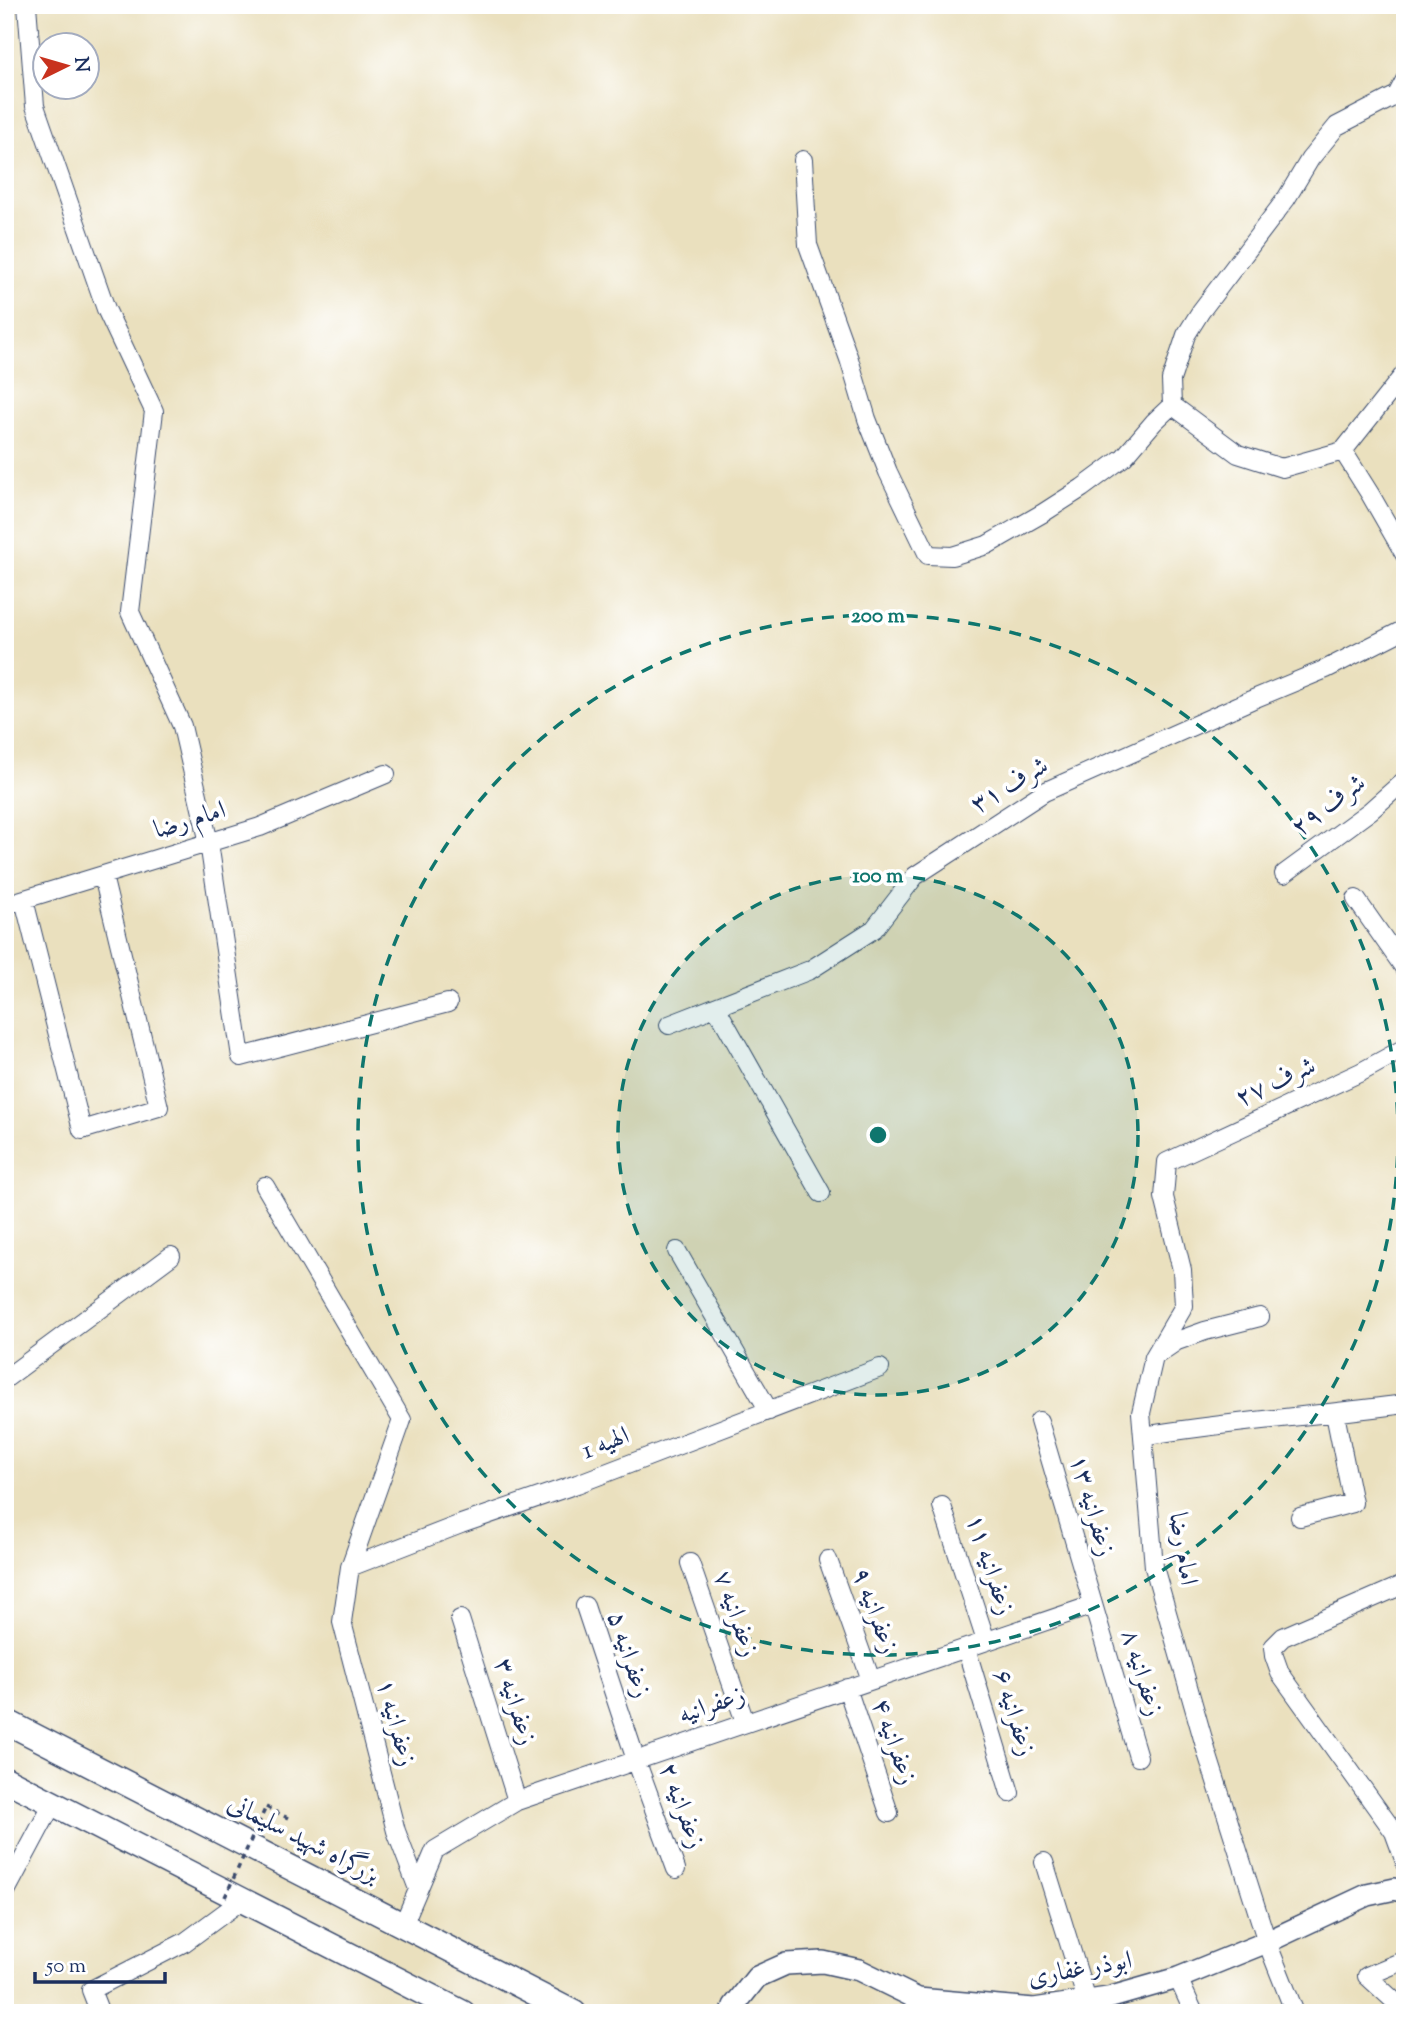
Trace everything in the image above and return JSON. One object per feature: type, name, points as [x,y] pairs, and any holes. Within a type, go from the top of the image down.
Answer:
[{"type":"highway","name":"بزرگراه شهید سلیمانی","points":[[5,1721],[574,2013]]},
{"type":"highway","points":[[5,1779],[233,1898],[463,2013]]},
{"type":"main road","name":"ابوذر غفاری","points":[[732,2013],[757,1977],[786,1964],[823,1962],[859,1970],[918,1999],[949,2007],[1035,2011],[1103,2004],[1178,1978],[1267,1942],[1367,1895],[1395,1889],[1405,1892]]},
{"type":"street","points":[[27,5],[35,106],[106,309],[154,411],[130,612],[182,726],[209,843],[241,1057],[448,1003]]},
{"type":"street","points":[[803,160],[808,245],[849,359],[867,419],[888,472],[928,555],[952,556],[988,545],[1082,488],[1124,457],[1172,405],[1171,380],[1186,335],[1286,198],[1310,159],[1337,126],[1397,95],[1405,80]]},
{"type":"street","points":[[1172,405],[1238,454],[1282,468],[1343,451],[1405,373]]},
{"type":"street","points":[[1343,451],[1405,555]]},
{"type":"street","name":"شرف ۳۱","points":[[669,1025],[810,970],[874,929],[915,876],[1044,792],[1326,669],[1405,629]]},
{"type":"street","name":"امام رضا","points":[[5,905],[260,827],[386,774]]},
{"type":"street","name":"شرف ۲۹","points":[[1284,874],[1370,811],[1405,780]]},
{"type":"street","points":[[24,900],[82,1130],[159,1107],[103,876]]},
{"type":"street","points":[[1356,899],[1405,969]]},
{"type":"street","points":[[716,1007],[821,1193]]},
{"type":"street","name":"شرف ۲۷","points":[[1167,1161],[1361,1072],[1405,1048]]},
{"type":"street","name":"امام رضا","points":[[1167,1161],[1164,1197],[1182,1270],[1184,1306],[1154,1357],[1141,1413],[1154,1567],[1206,1753],[1267,1942],[1295,2013]]},
{"type":"street","name":"زعفرانیه ۱","points":[[265,1186],[402,1420],[350,1567],[341,1622],[396,1831],[418,1889]]},
{"type":"street","points":[[677,1251],[769,1411]]},
{"type":"street","points":[[5,1379],[171,1256]]},
{"type":"street","points":[[1154,1357],[1177,1341],[1260,1317]]},
{"type":"street","name":"الهیه 1","points":[[350,1567],[880,1368]]},
{"type":"street","points":[[1143,1436],[1189,1428],[1335,1414],[1405,1404]]},
{"type":"street","points":[[1300,1517],[1353,1503],[1335,1414]]},
{"type":"street","name":"زعفرانیه ۱۳","points":[[1039,1421],[1093,1605]]},
{"type":"street","name":"زعفرانیه ۱۱","points":[[942,1506],[986,1641]]},
{"type":"street","name":"زعفرانیه ۹","points":[[828,1560],[872,1680]]},
{"type":"street","name":"زعفرانیه ۷","points":[[690,1563],[745,1723]]},
{"type":"street","points":[[1405,1584],[1283,1637],[1273,1647],[1280,1673],[1394,1832],[1405,1862]]},
{"type":"street","name":"زعفرانیه","points":[[403,1925],[435,1850],[517,1801],[1093,1605]]},
{"type":"street","name":"زعفرانیه ۸","points":[[1093,1605],[1138,1757]]},
{"type":"street","name":"زعفرانیه ۵","points":[[585,1606],[636,1760]]},
{"type":"street","name":"زعفرانیه ۳","points":[[460,1619],[517,1801]]},
{"type":"street","name":"زعفرانیه ۶","points":[[966,1648],[1010,1793]]},
{"type":"street","name":"زعفرانیه ۴","points":[[847,1688],[889,1813]]},
{"type":"street","name":"زعفرانیه ۲","points":[[636,1760],[676,1869]]},
{"type":"street","points":[[5,1893],[53,1803]]},
{"type":"street","points":[[1044,1862],[1103,2004]]},
{"type":"street","points":[[100,2013],[91,1990],[185,1942],[233,1898]]},
{"type":"street","points":[[1405,1960],[1367,1976],[1405,2011]]},
{"type":"street","points":[[1178,1978],[1194,2013]]},
{"type":"path","points":[[233,1898],[266,1807],[288,1818]]}]
